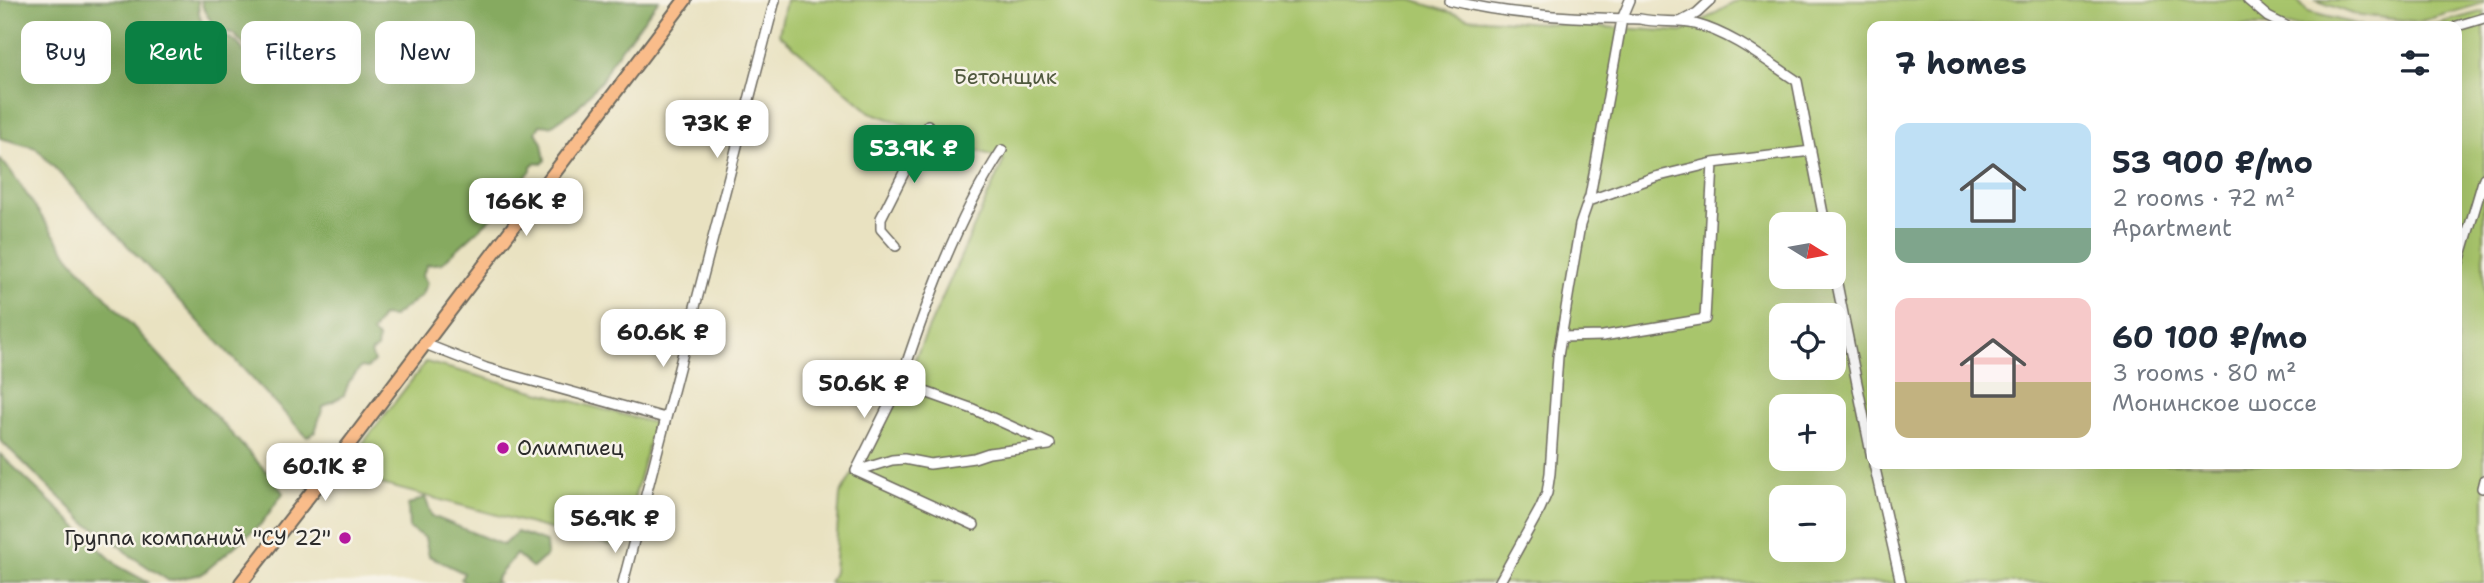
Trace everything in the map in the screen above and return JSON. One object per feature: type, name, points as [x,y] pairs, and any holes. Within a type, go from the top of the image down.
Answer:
[{"type":"main road","points":[[241,583],[685,0]]},
{"type":"street","points":[[623,583],[775,0]]},
{"type":"street","points":[[1449,0],[1470,6],[1546,14],[1682,22],[1698,25],[1738,42],[1797,81],[1823,212]]},
{"type":"street","points":[[1499,583],[1547,493],[1561,337],[1580,225],[1588,201],[1622,19],[1630,0]]},
{"type":"street","points":[[1682,22],[1711,0]]},
{"type":"street","points":[[2248,0],[2276,21]]},
{"type":"street","points":[[2462,25],[2484,18]]},
{"type":"street","points":[[897,246],[881,229],[881,218],[928,125]]},
{"type":"street","points":[[856,471],[900,383],[935,280],[977,188],[1002,150]]},
{"type":"street","points":[[1588,201],[1655,177],[1713,163],[1811,151]]},
{"type":"street","points":[[1561,337],[1603,336],[1705,319],[1713,163]]},
{"type":"street","points":[[2462,252],[2484,178]]},
{"type":"street","points":[[1838,289],[1867,433]]},
{"type":"street","points":[[425,344],[486,368],[665,418]]},
{"type":"street","points":[[856,471],[892,460],[904,459],[930,464],[1050,444],[973,409],[900,383]]},
{"type":"street","points":[[1875,469],[1901,583]]},
{"type":"street","points":[[856,471],[974,525]]},
{"type":"green space","points":[[0,0],[198,0],[202,21],[125,21],[125,84],[227,84],[227,38],[241,48],[241,84],[361,84],[361,21],[241,21],[241,42],[234,34],[227,32],[227,21],[211,21],[201,0],[659,0],[611,62],[602,80],[577,108],[551,126],[540,125],[536,132],[542,143],[545,160],[542,164],[536,162],[531,166],[531,170],[500,210],[442,263],[427,265],[422,276],[427,283],[421,296],[393,317],[382,316],[372,333],[378,338],[377,349],[371,353],[374,362],[367,368],[361,367],[349,382],[344,395],[323,407],[315,432],[307,437],[36,148],[0,138]]},
{"type":"green space","name":"Бетонщик","points":[[786,0],[1412,0],[1468,18],[1682,32],[1739,0],[2297,0],[2308,12],[2343,21],[1867,21],[1867,469],[2462,469],[2462,21],[2447,21],[2484,11],[2484,583],[829,583],[834,572],[840,495],[901,390],[1004,160],[870,112],[779,34]]},
{"type":"green space","points":[[2315,0],[2484,0],[2484,3],[2421,21],[2353,14]]},
{"type":"green space","points":[[0,159],[70,258],[283,493],[261,524],[202,574],[169,581],[128,554],[106,533],[88,525],[0,440]]},
{"type":"green space","name":"Олимпиец","points":[[426,362],[654,423],[621,548],[340,473]]},
{"type":"green space","points":[[0,454],[118,566],[149,583],[0,583]]},
{"type":"green space","points":[[425,497],[432,516],[503,545],[517,532],[546,542],[547,555],[533,568],[516,554],[495,580],[498,583],[464,583],[461,579],[464,573],[429,556],[425,538],[409,528],[408,505]]},
{"type":"place","name":"Олимпиец","points":[[503,448]]},
{"type":"place","name":"Группа компаний \"СУ 22\"","points":[[345,538]]}]
